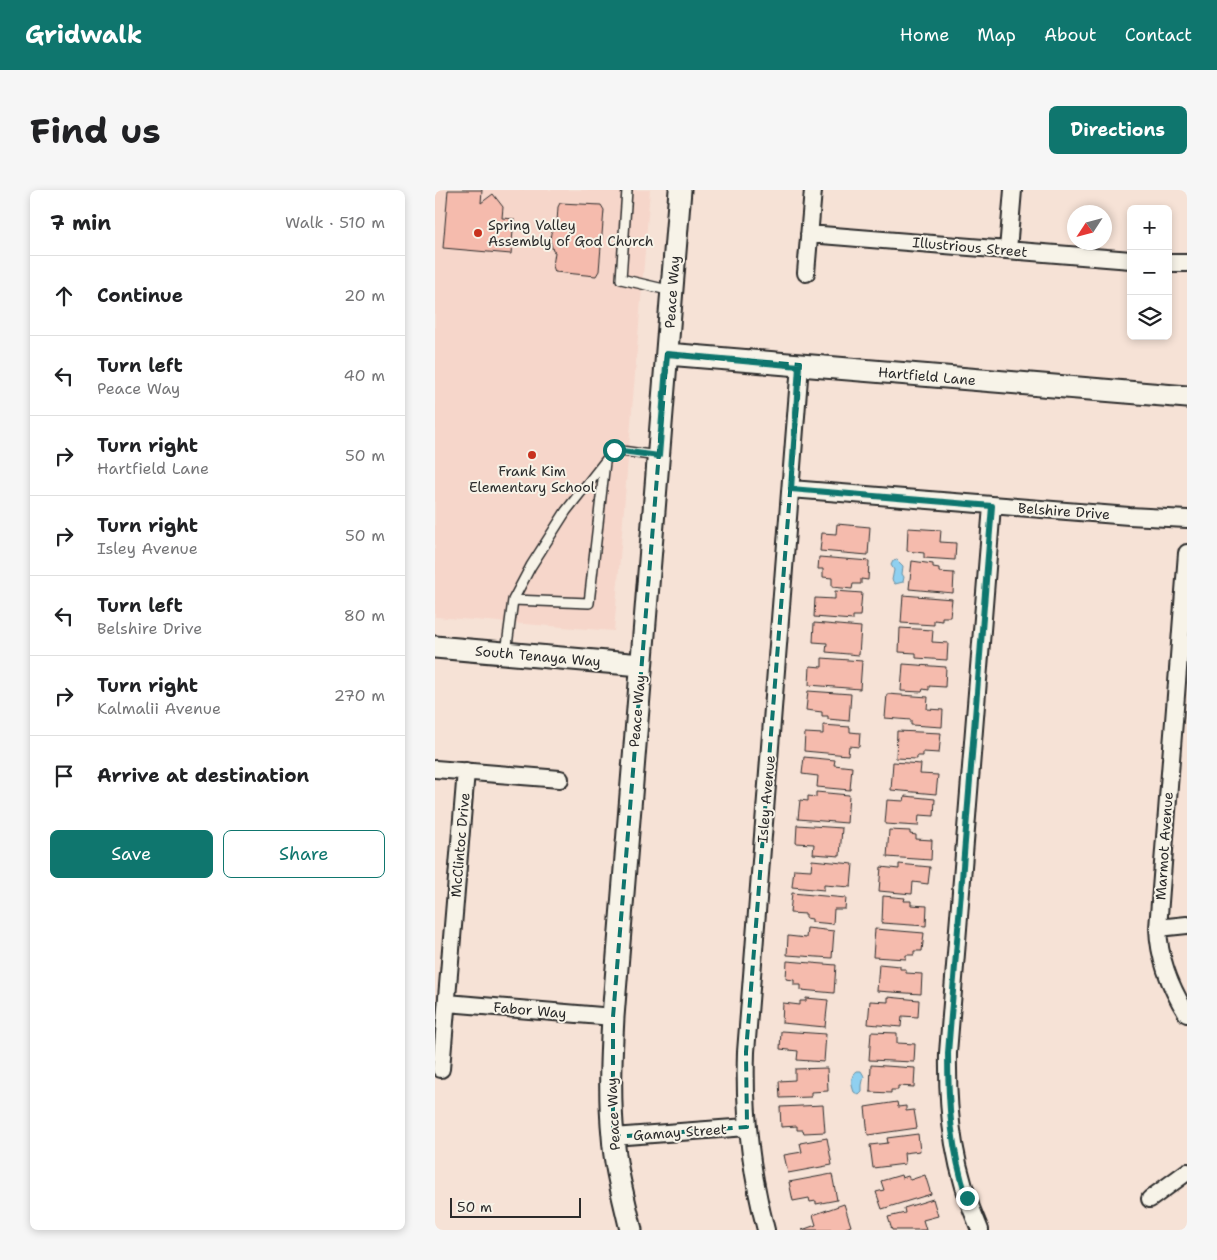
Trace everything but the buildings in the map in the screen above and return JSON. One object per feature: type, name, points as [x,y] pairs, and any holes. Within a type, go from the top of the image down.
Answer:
[{"type":"street","name":"Peace Way","points":[[631,1230],[620,1183],[613,1137],[610,1079],[613,1017],[680,190]]},
{"type":"street","points":[[806,273],[813,190]]},
{"type":"street","points":[[1008,250],[1013,190]]},
{"type":"street","name":"Illustrious Street","points":[[809,234],[1127,260]]},
{"type":"street","points":[[1172,263],[1187,263]]},
{"type":"street","name":"Hartfield Lane","points":[[667,354],[1187,397]]},
{"type":"street","name":"Isley Avenue","points":[[766,1230],[753,1175],[747,1127],[745,1105],[746,1052],[799,366]]},
{"type":"street","name":"Belshire Drive","points":[[791,489],[992,506],[1187,519]]},
{"type":"street","points":[[980,1230],[967,1198],[955,1154],[949,1110],[948,1053],[992,506]]},
{"type":"street","name":"Marmot Avenue","points":[[1187,553],[1180,723],[1158,928],[1159,951],[1169,983],[1187,1014]]},
{"type":"street","name":"South Tenaya Way","points":[[435,647],[641,665]]},
{"type":"street","points":[[435,768],[561,779]]},
{"type":"street","name":"McClintoc Drive","points":[[441,1069],[466,771]]},
{"type":"street","points":[[1158,928],[1187,926]]},
{"type":"street","name":"Fabor Way","points":[[447,1003],[613,1017]]},
{"type":"street","name":"Gamay Street","points":[[613,1137],[747,1127]]},
{"type":"street","points":[[1150,1199],[1187,1172]]},
{"type":"lane","points":[[627,190],[621,279],[672,291]]},
{"type":"lane","points":[[506,653],[513,600],[531,566],[566,511],[614,450],[659,456]]},
{"type":"lane","points":[[513,600],[589,604],[605,462]]},
{"type":"highlighted area","points":[[667,354],[800,365],[746,1052],[747,1127],[613,1137],[613,1017]]},
{"type":"shaded area","name":"Frank Kim Elementary School","points":[[435,190],[650,190],[614,631],[435,617]]},
{"type":"water","points":[[897,560],[903,566],[902,574],[904,577],[903,582],[895,584],[892,580],[894,570],[891,565],[893,561]]},
{"type":"water","points":[[857,1071],[861,1071],[864,1076],[862,1092],[859,1095],[854,1092],[852,1083],[853,1075]]},
{"type":"place","name":"Spring Valley Assembly of God Church","points":[[478,233]]},
{"type":"place","name":"Frank Kim Elementary School","points":[[532,455]]},
{"type":"route","points":[[614,450],[659,456],[667,354],[799,366],[791,489],[992,506],[948,1053],[951,1134],[959,1175],[967,1198]]}]
